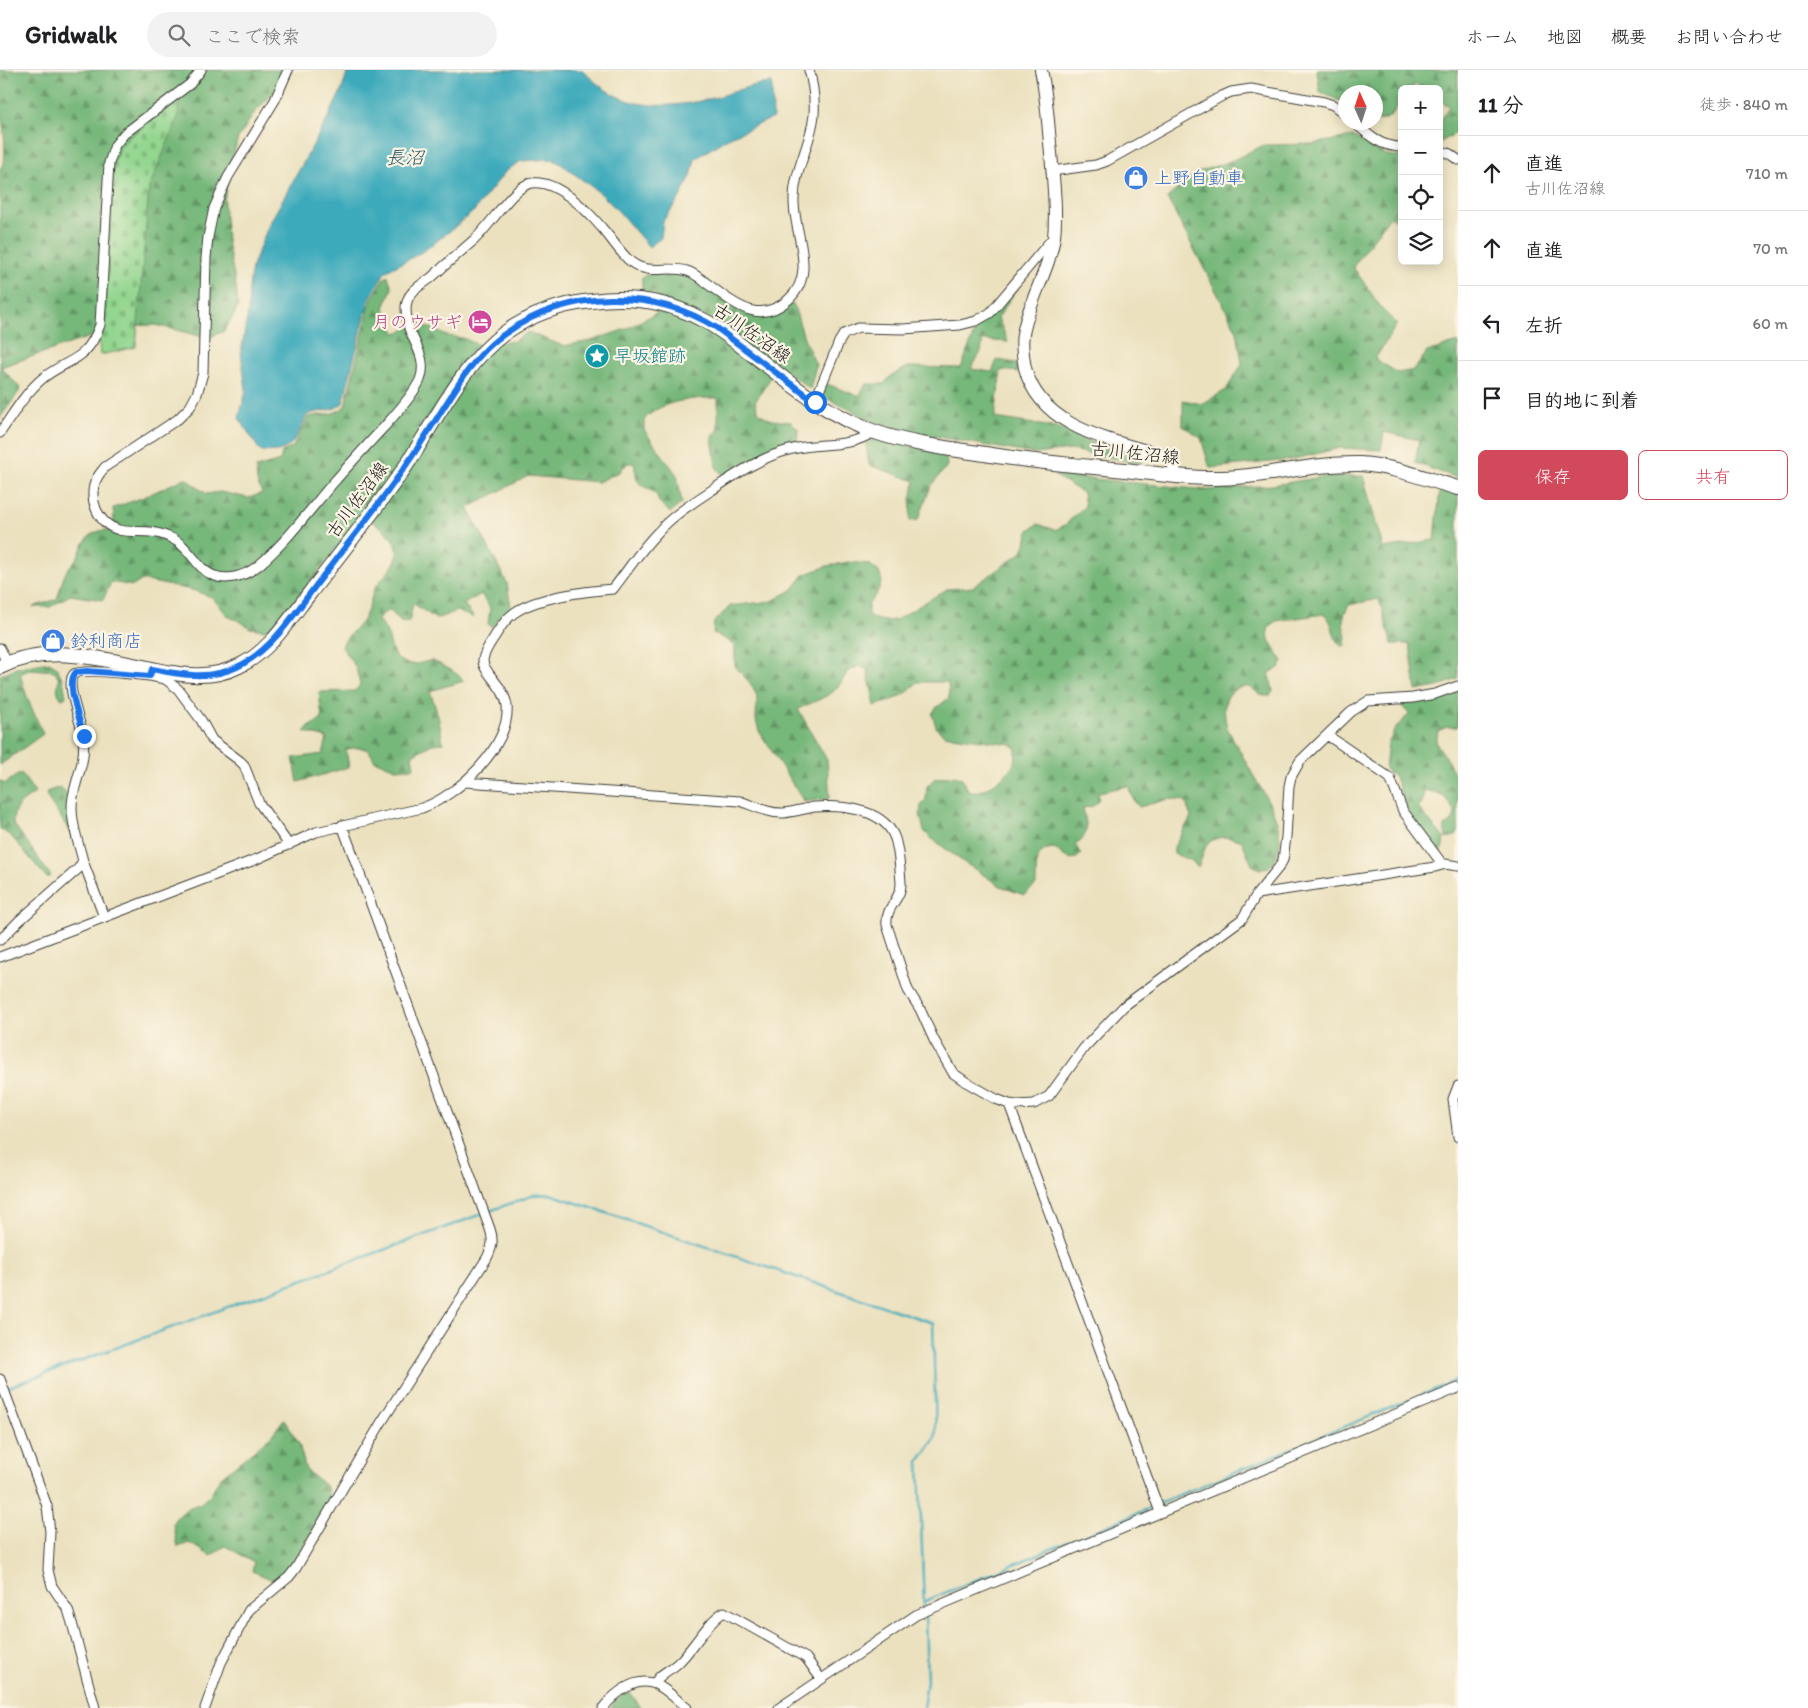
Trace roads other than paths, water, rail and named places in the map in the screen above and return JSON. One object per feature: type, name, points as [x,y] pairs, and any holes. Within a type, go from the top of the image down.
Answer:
[{"type":"main road","name":"古川佐沼線","points":[[4,665],[35,656],[61,654],[90,657],[151,672],[189,675],[214,674],[246,663],[265,648],[374,509],[403,470],[466,373],[476,361],[504,333],[537,315],[558,307],[600,300],[637,300],[668,306],[702,319],[717,328],[815,402],[874,432],[916,442],[1029,460],[1207,478],[1241,478],[1329,465],[1360,464],[1380,466],[1458,488]]},
{"type":"street","points":[[0,433],[32,389],[44,378],[86,351],[94,341],[100,325],[108,163],[115,145],[124,134],[190,84],[201,70]]},
{"type":"street","points":[[288,70],[275,100],[228,176],[214,208],[206,258],[203,373],[197,394],[190,407],[178,419],[105,467],[96,478],[94,489],[95,508],[109,526],[123,531],[151,531],[170,537],[179,542],[192,554],[206,572],[217,577],[244,576],[259,565],[283,541],[400,408],[420,378],[422,367],[418,345],[408,329],[406,306],[408,297],[480,235],[511,197],[520,189],[530,184],[548,184],[558,189],[600,226],[632,263],[640,267],[650,270],[689,271],[736,305],[752,311],[769,310],[786,302],[797,290],[804,267],[794,207],[794,187],[807,145],[814,113],[813,86],[809,70]]},
{"type":"street","points":[[1041,70],[1045,93],[1055,207],[1054,237],[1046,270],[1026,322],[1023,336],[1024,362],[1033,388],[1049,409],[1063,420],[1079,428],[1170,458],[1174,466],[1175,476]]},
{"type":"street","points":[[1052,171],[1096,165],[1106,161],[1222,96],[1240,90],[1250,89],[1324,102],[1338,109]]},
{"type":"street","points":[[1364,130],[1385,146],[1398,147]]},
{"type":"street","points":[[1443,151],[1458,160]]},
{"type":"street","points":[[815,402],[844,334],[858,328],[903,329],[960,325],[976,320],[990,312],[1054,237]]},
{"type":"street","points":[[0,957],[257,859],[316,832],[432,805],[449,795],[466,782],[492,752],[506,721],[506,698],[500,685],[484,666],[483,661],[488,648],[502,625],[513,614],[539,602],[613,589],[657,532],[673,518],[746,468],[763,459],[802,446],[850,443],[874,432]]},
{"type":"street","points":[[0,648],[4,665]]},
{"type":"street","points":[[104,917],[83,861],[72,808],[73,797],[82,767],[84,736],[71,689],[71,680],[72,676],[81,671],[151,672],[165,679],[178,689],[201,720],[212,740],[244,765],[259,803],[289,845]]},
{"type":"street","points":[[466,782],[740,802],[772,812],[783,813],[815,807],[852,808],[867,813],[879,820],[892,832],[896,840],[901,885],[899,893],[886,916],[887,925],[908,990],[934,1040],[953,1073],[973,1087],[1009,1104],[1034,1104],[1049,1096],[1084,1048],[1118,1012],[1242,919],[1257,894],[1280,867],[1283,860],[1288,794],[1291,777],[1300,761],[1351,712],[1368,701],[1413,698],[1435,694],[1458,686]]},
{"type":"street","points":[[1327,735],[1390,778],[1403,811],[1443,865]]},
{"type":"street","points":[[205,1708],[222,1663],[249,1610],[296,1568],[381,1423],[487,1258],[492,1246],[493,1237],[485,1214],[342,825]]},
{"type":"street","points":[[0,940],[78,868],[83,861]]},
{"type":"street","points":[[1257,894],[1274,893],[1443,865],[1458,866]]},
{"type":"street","points":[[1458,1086],[1453,1099],[1458,1137]]},
{"type":"street","points":[[1009,1104],[1158,1507]]},
{"type":"street","points":[[3,1386],[47,1506],[50,1519],[48,1570],[52,1586],[68,1610],[95,1708]]},
{"type":"street","points":[[779,1708],[916,1615],[1158,1507],[1458,1388]]},
{"type":"street","points":[[655,1684],[657,1679],[678,1663],[711,1623],[724,1612],[806,1658],[821,1679]]},
{"type":"street","points":[[603,1708],[612,1697],[631,1685],[644,1682],[655,1684],[687,1708]]},
{"type":"water","name":"長沼","points":[[348,70],[583,70],[610,93],[639,103],[655,105],[671,105],[705,100],[754,85],[772,83],[773,118],[726,139],[695,159],[691,176],[679,199],[663,221],[661,238],[649,247],[600,193],[561,164],[552,159],[521,161],[506,171],[474,211],[450,231],[422,252],[385,272],[369,300],[343,403],[330,410],[307,415],[299,432],[286,448],[271,452],[260,451],[239,418],[246,390],[241,353],[248,312],[252,267],[269,224],[328,118],[342,89]]},
{"type":"waterway","points":[[487,1212],[534,1195],[550,1194],[933,1323],[936,1434],[934,1440],[919,1461],[924,1609]]},
{"type":"waterway","points":[[6,1388],[482,1214]]},
{"type":"waterway","points":[[1160,1503],[1458,1380]]},
{"type":"waterway","points":[[923,1602],[1155,1506]]},
{"type":"waterway","points":[[923,1708],[927,1681],[925,1615]]},
{"type":"place","name":"上野自動車","points":[[1136,178]]},
{"type":"place","name":"月のウサギ","points":[[480,322]]},
{"type":"place","name":"早坂館跡","points":[[597,356]]},
{"type":"place","name":"鈴利商店","points":[[53,641]]}]
